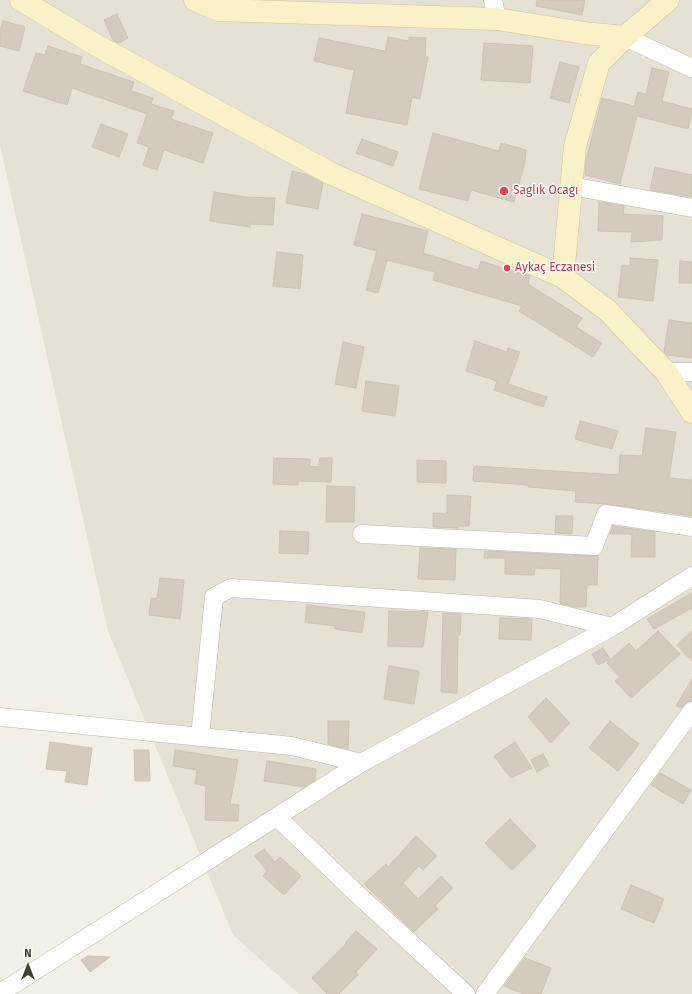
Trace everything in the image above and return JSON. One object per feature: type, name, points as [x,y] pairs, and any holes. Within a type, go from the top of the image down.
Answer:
[{"type":"street","points":[[21,0],[96,45],[332,174],[563,277],[607,310],[666,372],[692,412]]},
{"type":"street","points":[[195,0],[218,10],[495,10],[584,33],[625,37],[692,68]]},
{"type":"street","points":[[563,277],[575,146],[599,63],[625,37],[668,0]]},
{"type":"street","points":[[571,186],[692,208]]},
{"type":"street","points":[[666,372],[692,372]]},
{"type":"street","points":[[362,534],[594,546],[606,514],[692,527]]},
{"type":"street","points":[[0,993],[361,763],[612,627],[692,576]]},
{"type":"street","points":[[200,737],[214,597],[231,588],[540,608],[612,627]]},
{"type":"street","points":[[485,994],[692,712]]},
{"type":"street","points":[[0,717],[292,746],[361,763]]},
{"type":"street","points":[[277,817],[354,891],[466,994]]},
{"type":"shaded area","points":[[0,0],[692,0],[692,994],[299,994],[233,935],[108,631],[0,145]]},
{"type":"building","points":[[537,0],[585,0],[582,15],[536,6]]},
{"type":"building","points":[[117,14],[128,38],[118,43],[113,40],[104,20]]},
{"type":"building","points":[[3,21],[25,27],[19,51],[0,46],[0,31]]},
{"type":"building","points":[[388,37],[409,41],[409,37],[426,38],[425,57],[428,57],[420,99],[412,97],[407,125],[346,113],[354,70],[314,61],[319,38],[385,51]]},
{"type":"building","points":[[484,43],[533,46],[530,83],[481,80]]},
{"type":"building","points":[[48,46],[82,57],[80,64],[134,82],[131,91],[153,98],[151,104],[174,111],[171,119],[213,133],[203,163],[164,150],[157,170],[143,165],[149,147],[137,143],[147,114],[72,88],[67,105],[23,91],[36,53],[45,55]]},
{"type":"building","points":[[560,62],[579,67],[569,103],[550,98]]},
{"type":"building","points":[[652,68],[669,72],[662,101],[692,109],[688,129],[637,116],[620,184],[585,175],[586,160],[602,98],[634,106],[638,92],[646,94]]},
{"type":"building","points":[[101,124],[128,134],[119,157],[92,147]]},
{"type":"building","points":[[433,133],[499,151],[501,143],[526,150],[525,162],[514,202],[471,190],[468,201],[419,189]]},
{"type":"building","points":[[362,139],[398,152],[393,166],[356,153]]},
{"type":"building","points":[[655,167],[692,175],[692,197],[650,190]]},
{"type":"building","points":[[292,171],[305,174],[323,183],[318,209],[286,203]]},
{"type":"building","points":[[214,192],[245,197],[275,198],[273,225],[250,224],[250,227],[210,221]]},
{"type":"building","points":[[599,202],[624,206],[623,214],[663,216],[662,240],[631,242],[632,232],[598,231]]},
{"type":"building","points":[[362,214],[428,231],[423,253],[478,270],[481,261],[530,276],[528,284],[582,318],[576,327],[602,343],[593,357],[519,311],[522,306],[433,280],[435,272],[387,260],[378,293],[366,290],[377,251],[354,245]]},
{"type":"building","points":[[277,252],[303,255],[300,289],[273,286]]},
{"type":"building","points":[[630,258],[658,260],[653,301],[618,297],[622,265],[630,266]]},
{"type":"building","points":[[680,261],[692,262],[692,283],[679,283]]},
{"type":"building","points":[[669,320],[692,323],[692,358],[667,355],[664,352]]},
{"type":"building","points":[[475,341],[507,352],[508,348],[520,352],[508,384],[547,397],[543,407],[494,390],[497,381],[466,371]]},
{"type":"building","points":[[343,342],[364,347],[356,388],[335,384]]},
{"type":"building","points":[[366,381],[399,386],[395,416],[362,411]]},
{"type":"building","points":[[580,421],[618,431],[612,449],[575,439]]},
{"type":"building","points":[[646,428],[676,432],[669,478],[692,480],[692,516],[608,504],[575,502],[576,491],[528,487],[529,485],[473,481],[474,466],[619,475],[620,455],[642,456]]},
{"type":"building","points":[[274,458],[310,459],[310,466],[318,467],[320,458],[332,458],[331,482],[298,481],[298,485],[273,484]]},
{"type":"building","points":[[417,460],[446,461],[446,483],[417,482]]},
{"type":"building","points":[[327,486],[355,487],[354,522],[326,522]]},
{"type":"building","points":[[447,495],[471,496],[469,526],[458,526],[458,528],[433,527],[433,513],[447,514]]},
{"type":"building","points":[[556,516],[573,516],[572,534],[555,533]]},
{"type":"building","points":[[613,526],[655,532],[655,557],[631,557],[632,534],[610,534]]},
{"type":"building","points":[[280,531],[309,532],[308,554],[279,553]]},
{"type":"building","points":[[420,548],[456,549],[455,580],[418,579]]},
{"type":"building","points":[[485,551],[598,555],[597,585],[587,585],[586,607],[575,607],[560,603],[561,569],[535,568],[534,575],[505,574],[505,558],[484,558]]},
{"type":"building","points":[[160,578],[184,580],[180,619],[149,615],[151,598],[157,599]]},
{"type":"building","points":[[692,593],[692,608],[654,629],[647,619]]},
{"type":"building","points":[[307,605],[365,612],[362,633],[335,629],[335,626],[305,622]]},
{"type":"building","points":[[389,611],[428,612],[423,647],[388,646]]},
{"type":"building","points":[[443,613],[461,614],[460,635],[458,635],[457,693],[441,692]]},
{"type":"building","points":[[500,618],[532,619],[531,640],[499,639]]},
{"type":"building","points":[[658,631],[680,654],[631,698],[615,681],[620,677],[607,663],[629,643],[636,651]]},
{"type":"building","points":[[692,631],[692,661],[677,645]]},
{"type":"building","points":[[603,648],[610,659],[598,665],[592,654]]},
{"type":"building","points":[[389,666],[419,671],[414,704],[384,699]]},
{"type":"building","points":[[692,679],[692,701],[687,702],[681,708],[676,706]]},
{"type":"building","points":[[546,698],[570,723],[551,743],[528,717]]},
{"type":"building","points":[[328,721],[349,721],[348,749],[328,744]]},
{"type":"building","points":[[610,721],[639,744],[618,771],[589,748]]},
{"type":"building","points":[[50,742],[92,748],[87,785],[65,782],[67,771],[46,769]]},
{"type":"building","points":[[515,742],[532,768],[511,778],[494,756]]},
{"type":"building","points":[[134,750],[149,750],[150,781],[135,781]]},
{"type":"building","points":[[175,750],[238,760],[230,804],[239,805],[238,821],[205,820],[206,786],[195,784],[197,770],[173,766]]},
{"type":"building","points":[[543,754],[549,765],[537,772],[531,760]]},
{"type":"building","points":[[267,761],[316,769],[315,780],[304,787],[264,781]]},
{"type":"building","points":[[660,773],[691,790],[683,804],[651,785]]},
{"type":"building","points":[[510,819],[536,846],[512,870],[485,843]]},
{"type":"building","points":[[416,836],[437,856],[423,870],[419,866],[403,883],[418,899],[441,876],[453,888],[435,906],[438,909],[414,932],[364,884],[386,864],[388,867]]},
{"type":"building","points":[[264,849],[275,862],[280,857],[301,876],[284,895],[263,876],[267,871],[255,856]]},
{"type":"building","points":[[631,885],[664,899],[654,923],[621,909]]},
{"type":"building","points":[[356,931],[377,949],[356,972],[358,975],[339,994],[327,994],[312,978],[346,944],[345,943]]},
{"type":"building","points":[[88,956],[110,957],[90,972],[81,960]]},
{"type":"building","points":[[525,958],[551,968],[541,994],[524,994],[504,986]]},
{"type":"place","name":"Saglık Ocagı","points":[[504,191]]},
{"type":"place","name":"Aykaç Eczanesi","points":[[507,268]]}]
